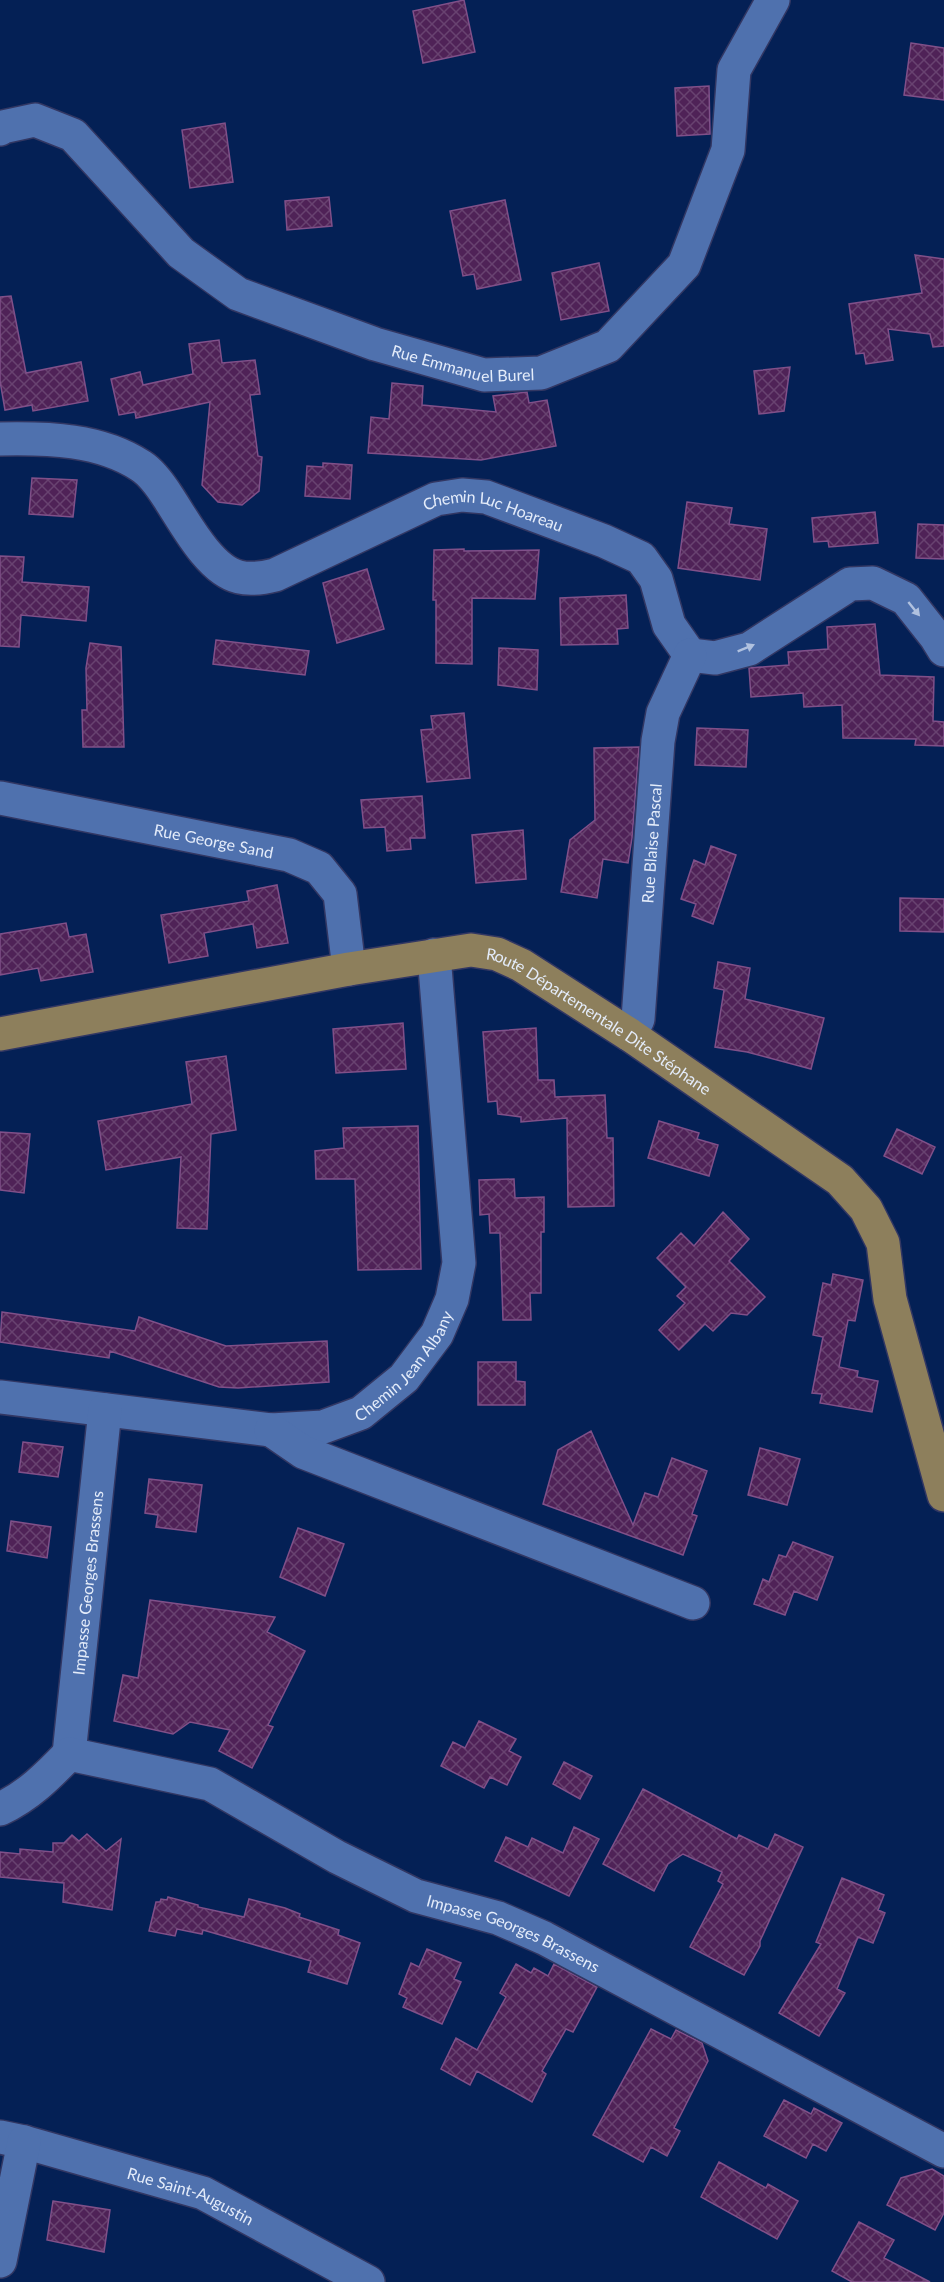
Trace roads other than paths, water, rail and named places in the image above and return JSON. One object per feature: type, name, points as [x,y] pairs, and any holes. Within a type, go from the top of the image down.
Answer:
[{"type":"main road","name":"Route Départementale Dite Stéphane","points":[[0,1034],[349,969],[471,950],[497,954],[521,965],[630,1035],[840,1180],[866,1209],[883,1243],[890,1299],[944,1495]]},
{"type":"street","name":"Rue Emmanuel Burel","points":[[0,129],[35,120],[73,135],[181,253],[238,294],[375,344],[484,375],[542,373],[608,346],[684,265],[728,150],[734,70],[773,0]]},
{"type":"street","name":"Chemin Luc Hoareau","points":[[0,439],[36,438],[77,442],[121,454],[144,467],[161,487],[203,549],[220,568],[238,577],[258,579],[275,575],[436,499],[462,495],[486,497],[604,541],[641,558],[656,579],[669,625],[690,655]]},
{"type":"street","points":[[690,655],[715,657],[749,649],[850,584],[873,583],[906,599],[944,650]]},
{"type":"street","name":"Rue Blaise Pascal","points":[[630,1035],[638,1019],[658,741],[663,713],[690,655]]},
{"type":"street","name":"Rue George Sand","points":[[0,798],[289,855],[320,868],[340,894],[349,969]]},
{"type":"street","name":"Chemin Jean Albany","points":[[0,1397],[271,1430],[323,1427],[361,1413],[404,1378],[437,1334],[452,1299],[459,1263],[434,955]]},
{"type":"street","name":"Impasse Georges Brassens","points":[[105,1410],[69,1754],[210,1784],[337,1857],[416,1896],[498,1918],[544,1938],[944,2151]]},
{"type":"street","points":[[271,1430],[303,1452],[693,1603]]},
{"type":"street","points":[[0,1809],[18,1801],[69,1754]]},
{"type":"street","points":[[0,2261],[12,2139]]},
{"type":"street","name":"Rue Saint-Augustin","points":[[12,2139],[203,2193],[368,2282]]}]
